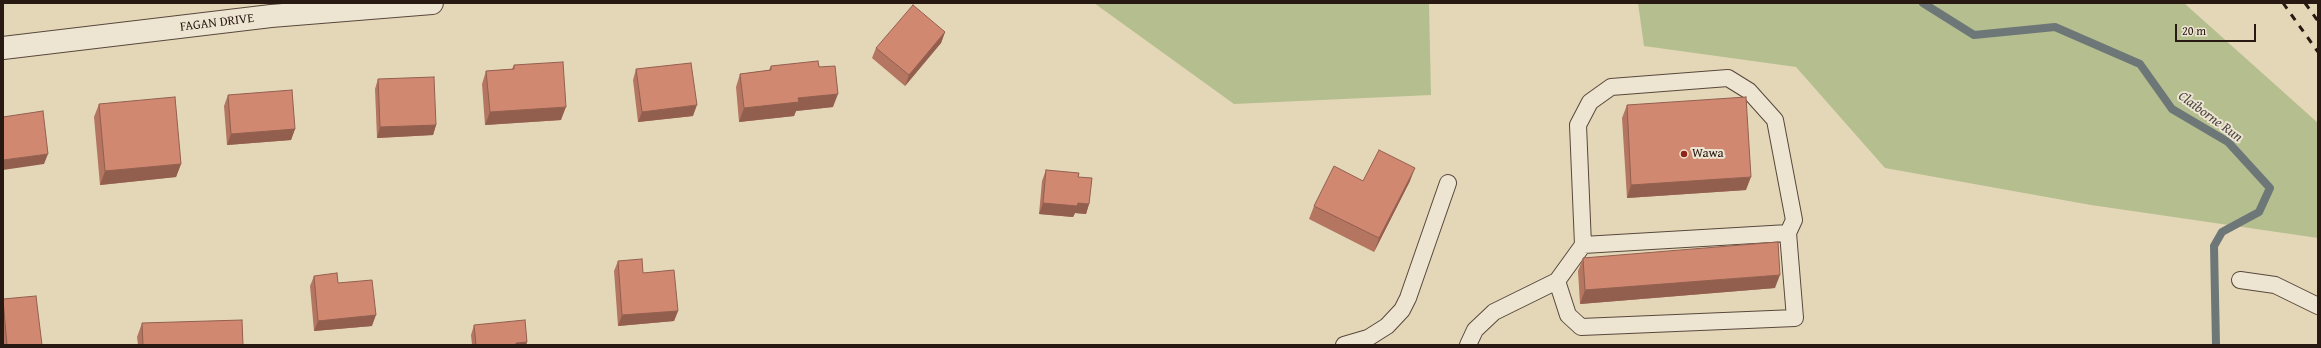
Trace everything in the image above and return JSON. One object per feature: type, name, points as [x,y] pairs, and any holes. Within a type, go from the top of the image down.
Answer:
[{"type":"street","name":"FAGAN DRIVE","points":[[3,48],[271,16],[367,6],[432,3]]},
{"type":"lane","points":[[1468,345],[1475,330],[1494,312],[1557,281],[1583,245],[1578,124],[1590,102],[1611,87],[1728,78],[1749,91],[1775,120],[1794,220],[1788,233],[1795,318],[1581,327],[1568,315],[1557,281]]},
{"type":"lane","points":[[1344,345],[1368,338],[1381,330],[1402,310],[1408,298],[1448,183]]},
{"type":"lane","points":[[1583,245],[1788,233]]},
{"type":"lane","points":[[2240,280],[2275,285],[2318,306]]},
{"type":"green space","points":[[1094,3],[1429,3],[1431,95],[1234,104]]},
{"type":"green space","points":[[1638,3],[2184,3],[2318,123],[2318,238],[2091,205],[1885,168],[1796,67],[1644,46]]},
{"type":"building","points":[[913,5],[945,32],[909,75],[876,48]]},
{"type":"building","points":[[818,61],[819,67],[835,66],[838,94],[798,98],[799,102],[744,108],[740,74],[771,70],[771,66]]},
{"type":"building","points":[[563,62],[566,107],[490,112],[486,71],[514,69],[514,65]]},
{"type":"building","points":[[691,63],[697,105],[642,112],[636,69]]},
{"type":"building","points":[[434,77],[436,125],[380,127],[378,79]]},
{"type":"building","points":[[292,90],[295,129],[231,134],[228,95]]},
{"type":"building","points":[[175,97],[181,164],[105,171],[99,104]]},
{"type":"building","name":"Wawa","points":[[1746,97],[1751,177],[1631,185],[1627,105]]},
{"type":"building","points":[[43,111],[48,154],[3,160],[3,117]]},
{"type":"building","points":[[1379,150],[1415,168],[1379,238],[1314,206],[1334,166],[1363,181]]},
{"type":"building","points":[[1046,170],[1079,173],[1078,177],[1092,178],[1089,204],[1078,203],[1077,206],[1043,203]]},
{"type":"building","points":[[1778,242],[1780,275],[1585,290],[1583,258]]},
{"type":"building","points":[[642,259],[643,273],[674,270],[678,311],[622,315],[618,261]]},
{"type":"building","points":[[337,273],[338,283],[372,280],[376,315],[318,321],[314,276]]},
{"type":"building","points":[[36,296],[42,345],[7,345],[3,299]]},
{"type":"building","points":[[242,320],[243,345],[143,345],[142,323]]},
{"type":"building","points":[[525,320],[527,342],[516,343],[516,345],[476,345],[474,325]]},
{"type":"waterway","name":"Claiborne Run","points":[[1923,3],[1974,35],[2055,27],[2140,64],[2172,109],[2228,142],[2270,188],[2259,212],[2222,232],[2214,246],[2216,345]]},
{"type":"railway","points":[[2283,3],[2318,52]]},
{"type":"railway","points":[[2305,3],[2318,21]]},
{"type":"place","name":"Wawa","points":[[1684,154]]}]
